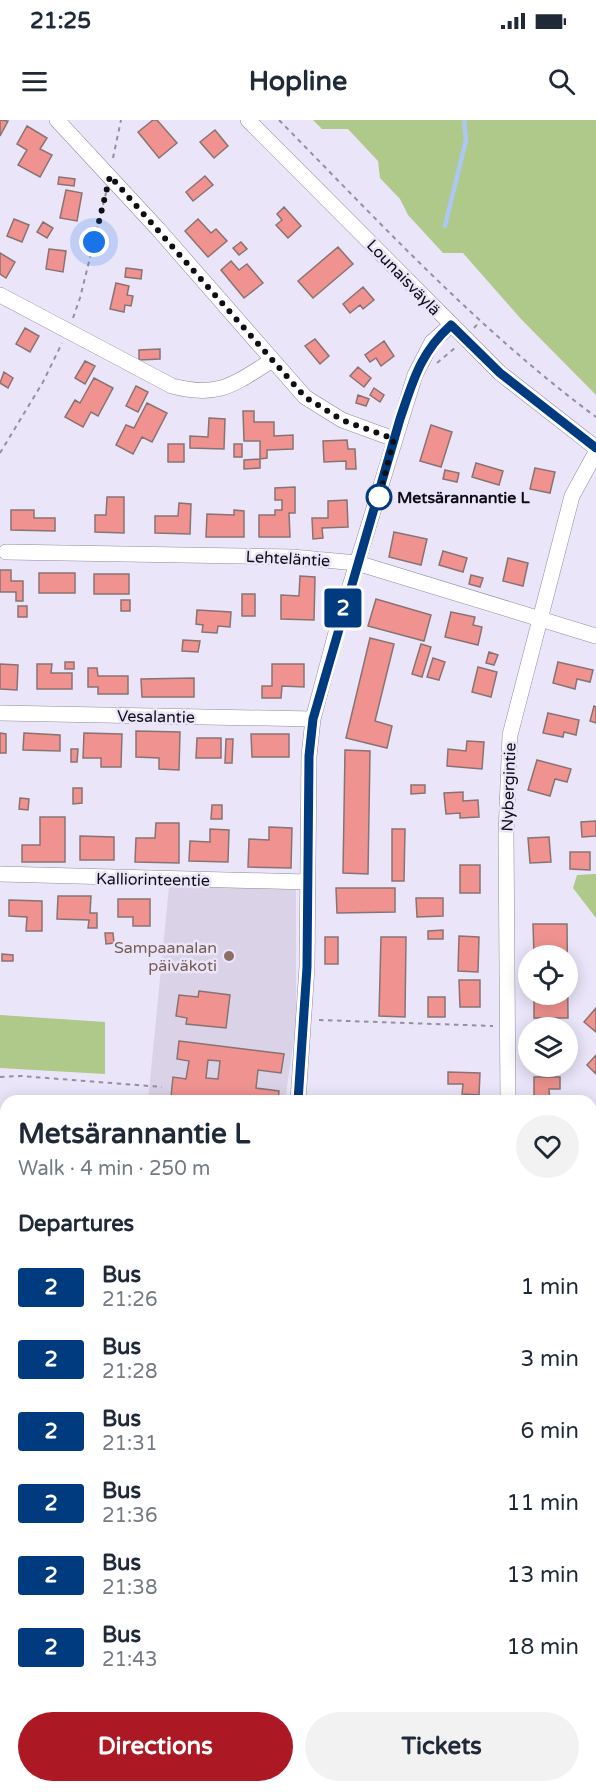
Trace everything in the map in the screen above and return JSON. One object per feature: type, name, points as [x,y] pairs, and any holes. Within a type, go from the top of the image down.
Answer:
[{"type":"street","points":[[57,120],[110,176],[305,397],[342,420],[394,439]]},
{"type":"street","name":"Lounaisväylä","points":[[248,120],[500,373],[596,450]]},
{"type":"street","points":[[0,295],[172,386],[196,392],[217,390],[236,383],[271,361]]},
{"type":"street","points":[[299,1095],[306,1020],[309,756],[313,719],[357,563],[415,375],[432,342],[451,325]]},
{"type":"street","name":"Nybergintie","points":[[508,1095],[507,774],[510,735],[572,495],[596,450]]},
{"type":"street","name":"Lehteläntie","points":[[6,552],[292,557],[357,563],[596,636]]},
{"type":"street","name":"Vesalantie","points":[[0,713],[313,719]]},
{"type":"street","name":"Kalliorinteentie","points":[[0,874],[307,882]]},
{"type":"path","points":[[0,453],[43,382],[68,330],[80,298],[110,176],[121,120]]},
{"type":"path","points":[[279,120],[480,321],[561,391],[596,417]]},
{"type":"path","points":[[435,366],[480,321]]},
{"type":"path","points":[[306,1020],[508,1027]]},
{"type":"path","points":[[0,1077],[21,1076],[162,1087]]},
{"type":"shaded area","name":"Sampaanalan päiväkoti","points":[[169,887],[296,888],[296,1024],[286,1095],[149,1095]]},
{"type":"green space","points":[[313,120],[596,120],[596,395],[521,319],[463,253],[443,253],[408,215],[400,199],[380,178],[378,161],[348,129],[322,129]]},
{"type":"green space","points":[[596,874],[596,918],[573,888],[577,875]]},
{"type":"green space","points":[[0,1015],[105,1022],[105,1074],[0,1068]]},
{"type":"building","points":[[0,120],[8,121],[0,136]]},
{"type":"building","points":[[153,120],[157,120],[177,143],[159,158],[138,132]]},
{"type":"building","points":[[27,126],[47,138],[40,149],[52,155],[40,177],[18,165],[27,150],[17,144]]},
{"type":"building","points":[[215,130],[228,146],[214,158],[200,142]]},
{"type":"building","points":[[205,176],[213,185],[193,201],[186,192]]},
{"type":"building","points":[[59,177],[75,179],[74,186],[58,184]]},
{"type":"building","points":[[66,190],[82,193],[77,221],[60,218]]},
{"type":"building","points":[[284,207],[301,226],[288,238],[276,225],[282,220],[277,214]]},
{"type":"building","points":[[14,219],[29,225],[22,242],[7,236]]},
{"type":"building","points":[[198,219],[211,233],[216,229],[227,241],[208,257],[185,231]]},
{"type":"building","points":[[43,222],[53,228],[47,238],[37,232]]},
{"type":"building","points":[[241,242],[247,249],[239,255],[233,248]]},
{"type":"building","points":[[338,247],[353,264],[313,298],[298,281]]},
{"type":"building","points":[[49,249],[66,251],[63,272],[46,269]]},
{"type":"building","points":[[0,253],[15,262],[6,278],[0,274]]},
{"type":"building","points":[[231,261],[239,270],[247,264],[263,283],[244,298],[221,270]]},
{"type":"building","points":[[126,268],[142,270],[141,279],[125,277]]},
{"type":"building","points":[[116,283],[129,286],[127,295],[133,296],[131,306],[125,305],[124,312],[110,309]]},
{"type":"building","points":[[363,287],[374,300],[363,309],[360,305],[350,313],[343,304]]},
{"type":"building","points":[[25,328],[39,336],[30,352],[16,344]]},
{"type":"building","points":[[315,339],[329,356],[320,364],[305,346]]},
{"type":"building","points":[[384,341],[394,356],[381,366],[376,358],[370,362],[365,355]]},
{"type":"building","points":[[160,349],[160,359],[139,360],[139,350]]},
{"type":"building","points":[[85,361],[95,366],[85,384],[75,378]]},
{"type":"building","points":[[358,367],[371,378],[364,387],[350,376]]},
{"type":"building","points":[[4,372],[13,378],[8,388],[0,383]]},
{"type":"building","points":[[94,378],[113,388],[98,416],[91,412],[83,427],[65,417],[75,400],[80,403]]},
{"type":"building","points":[[136,386],[148,392],[138,412],[126,406]]},
{"type":"building","points":[[374,388],[384,395],[380,402],[370,395]]},
{"type":"building","points":[[358,395],[369,399],[366,406],[356,403]]},
{"type":"building","points":[[147,403],[167,413],[152,442],[142,437],[133,454],[116,445],[126,425],[134,428]]},
{"type":"building","points":[[243,411],[254,411],[254,422],[274,422],[274,436],[293,435],[293,449],[267,450],[267,458],[260,459],[260,441],[244,441]]},
{"type":"building","points":[[209,418],[225,419],[224,449],[190,448],[190,436],[208,437]]},
{"type":"building","points":[[431,425],[452,432],[441,467],[420,461]]},
{"type":"building","points":[[347,440],[348,449],[355,449],[356,469],[346,469],[346,461],[324,462],[323,441]]},
{"type":"building","points":[[168,444],[184,444],[184,462],[168,462]]},
{"type":"building","points":[[234,444],[242,444],[242,457],[234,457]]},
{"type":"building","points":[[260,459],[260,468],[244,469],[244,460]]},
{"type":"building","points":[[476,463],[503,471],[499,485],[472,477]]},
{"type":"building","points":[[535,468],[555,472],[550,493],[530,489]]},
{"type":"building","points":[[445,470],[459,473],[457,482],[443,479]]},
{"type":"building","points":[[295,487],[295,513],[289,513],[290,537],[259,537],[259,515],[275,515],[275,510],[282,510],[282,500],[275,500],[275,488]]},
{"type":"building","points":[[107,497],[124,497],[124,533],[95,532],[95,515],[106,515]]},
{"type":"building","points":[[347,500],[348,527],[322,528],[323,538],[313,539],[312,518],[328,518],[328,501]]},
{"type":"building","points":[[179,503],[191,504],[190,534],[155,533],[155,516],[178,516]]},
{"type":"building","points":[[11,510],[34,510],[34,518],[55,518],[55,531],[11,530]]},
{"type":"building","points":[[234,510],[244,511],[244,537],[206,537],[207,514],[234,515]]},
{"type":"building","points":[[394,532],[427,539],[421,565],[389,557]]},
{"type":"building","points":[[443,551],[467,558],[463,572],[439,565]]},
{"type":"building","points":[[508,558],[528,563],[523,586],[503,581]]},
{"type":"building","points":[[0,570],[11,570],[11,581],[23,581],[23,601],[16,601],[16,592],[0,592]]},
{"type":"building","points":[[39,573],[75,573],[75,593],[39,593]]},
{"type":"building","points":[[94,574],[129,574],[129,594],[94,594]]},
{"type":"building","points":[[471,575],[483,578],[480,587],[469,584]]},
{"type":"building","points":[[300,576],[315,577],[314,620],[281,619],[281,595],[299,596]]},
{"type":"building","points":[[242,594],[255,594],[255,616],[242,616]]},
{"type":"building","points":[[376,599],[431,615],[424,641],[368,626]]},
{"type":"building","points":[[121,600],[130,600],[130,611],[121,611]]},
{"type":"building","points":[[18,606],[27,606],[27,617],[18,617]]},
{"type":"building","points":[[197,610],[231,612],[230,627],[218,626],[217,633],[202,632],[203,625],[196,624]]},
{"type":"building","points":[[451,612],[475,617],[473,625],[482,627],[478,645],[445,637]]},
{"type":"building","points":[[370,638],[394,644],[375,721],[392,726],[387,748],[346,738]]},
{"type":"building","points":[[183,640],[200,641],[198,652],[182,651]]},
{"type":"building","points":[[421,644],[431,647],[422,677],[412,674]]},
{"type":"building","points":[[489,652],[498,655],[494,665],[486,663]]},
{"type":"building","points":[[433,658],[445,662],[439,680],[427,677]]},
{"type":"building","points":[[65,662],[74,662],[74,669],[65,669]]},
{"type":"building","points":[[558,662],[593,670],[590,682],[577,679],[575,689],[553,683]]},
{"type":"building","points":[[0,664],[18,665],[17,690],[0,689]]},
{"type":"building","points":[[37,664],[52,664],[51,673],[72,673],[72,689],[37,689]]},
{"type":"building","points":[[272,664],[304,664],[304,687],[282,686],[281,698],[262,698],[262,686],[272,686]]},
{"type":"building","points":[[478,667],[497,672],[491,697],[472,692]]},
{"type":"building","points":[[88,668],[97,668],[98,676],[128,676],[128,694],[98,694],[98,687],[88,687]]},
{"type":"building","points":[[194,678],[194,697],[142,697],[141,679]]},
{"type":"building","points":[[594,706],[596,707],[596,723],[590,721]]},
{"type":"building","points":[[548,713],[579,720],[576,735],[564,732],[563,737],[543,733]]},
{"type":"building","points":[[136,731],[180,732],[179,770],[159,769],[159,758],[136,757]]},
{"type":"building","points":[[0,733],[6,734],[6,753],[0,753]]},
{"type":"building","points":[[24,733],[60,735],[60,751],[23,750]]},
{"type":"building","points":[[84,733],[122,734],[121,767],[101,767],[101,758],[83,758]]},
{"type":"building","points":[[251,734],[289,734],[289,757],[252,757]]},
{"type":"building","points":[[197,738],[221,738],[221,758],[196,758]]},
{"type":"building","points":[[226,739],[233,739],[232,763],[225,763]]},
{"type":"building","points":[[467,741],[484,742],[482,769],[447,766],[448,749],[466,751]]},
{"type":"building","points":[[71,749],[78,749],[77,762],[71,762]]},
{"type":"building","points":[[345,750],[370,751],[368,874],[343,873]]},
{"type":"building","points":[[537,760],[571,769],[567,782],[555,779],[550,796],[528,790]]},
{"type":"building","points":[[411,785],[425,785],[425,793],[411,794]]},
{"type":"building","points":[[73,788],[82,788],[82,803],[73,804]]},
{"type":"building","points":[[463,792],[463,801],[478,800],[479,817],[460,818],[460,813],[446,814],[444,793]]},
{"type":"building","points":[[20,798],[29,799],[28,810],[19,809]]},
{"type":"building","points":[[212,805],[222,805],[222,819],[211,819]]},
{"type":"building","points":[[40,817],[65,817],[65,862],[22,862],[22,845],[40,845]]},
{"type":"building","points":[[596,821],[596,836],[582,837],[581,822]]},
{"type":"building","points":[[156,823],[179,823],[179,863],[135,862],[136,838],[155,838]]},
{"type":"building","points":[[269,827],[292,828],[291,868],[248,867],[249,839],[269,840]]},
{"type":"building","points":[[210,829],[229,830],[228,862],[189,861],[190,841],[210,842]]},
{"type":"building","points":[[392,829],[405,829],[404,881],[392,881]]},
{"type":"building","points":[[80,836],[114,837],[114,860],[80,860]]},
{"type":"building","points":[[549,837],[551,862],[530,863],[528,838]]},
{"type":"building","points":[[570,852],[590,852],[590,870],[570,869]]},
{"type":"building","points":[[460,865],[480,865],[480,893],[460,893]]},
{"type":"building","points":[[336,888],[395,888],[395,912],[337,913]]},
{"type":"building","points":[[58,896],[91,896],[90,913],[97,913],[97,928],[88,928],[89,920],[57,919]]},
{"type":"building","points":[[416,898],[443,898],[443,916],[417,917]]},
{"type":"building","points":[[118,899],[150,899],[150,926],[133,926],[133,917],[118,917]]},
{"type":"building","points":[[9,900],[42,901],[42,931],[26,931],[27,917],[9,916]]},
{"type":"building","points":[[533,924],[567,924],[567,945],[534,945]]},
{"type":"building","points":[[443,930],[443,939],[428,939],[428,931]]},
{"type":"building","points":[[105,933],[113,933],[114,943],[106,944]]},
{"type":"building","points":[[459,936],[479,937],[478,972],[458,971]]},
{"type":"building","points":[[325,937],[338,937],[338,964],[325,964]]},
{"type":"building","points":[[381,937],[406,937],[405,1017],[379,1016]]},
{"type":"building","points":[[2,954],[13,955],[13,961],[2,961]]},
{"type":"building","points":[[459,980],[480,980],[480,1007],[460,1007]]},
{"type":"building","points":[[199,991],[230,995],[226,1028],[186,1024],[187,1018],[176,1016],[179,995],[198,997]]},
{"type":"building","points":[[428,997],[445,997],[445,1017],[428,1017]]},
{"type":"building","points":[[534,1005],[568,1005],[568,1017],[534,1017]]},
{"type":"building","points":[[596,1008],[596,1032],[584,1022]]},
{"type":"building","points":[[179,1041],[284,1054],[281,1073],[258,1070],[256,1088],[279,1091],[279,1095],[171,1095],[173,1077],[186,1079],[189,1061],[177,1059]],"holes":[[[208,1060],[220,1061],[218,1079],[206,1078]]]},
{"type":"building","points":[[596,1055],[596,1074],[587,1065]]},
{"type":"building","points":[[448,1072],[480,1073],[479,1095],[462,1094],[463,1084],[448,1084]]},
{"type":"building","points":[[534,1077],[560,1077],[560,1089],[549,1089],[550,1095],[534,1095]]},
{"type":"waterway","points":[[445,226],[466,140],[464,120]]},
{"type":"bus line","name":"2","points":[[299,1095],[306,1020],[309,756],[313,719],[339,622],[380,493],[400,419],[415,375],[432,342],[451,325],[500,373],[596,448]]},
{"type":"place","name":"Metsärannantie L","points":[[379,497]]},
{"type":"place","name":"Sampaanalan päiväkoti","points":[[229,956]]},
{"type":"route","points":[[94,242],[110,176],[305,397],[342,420],[394,439],[379,497]]}]
